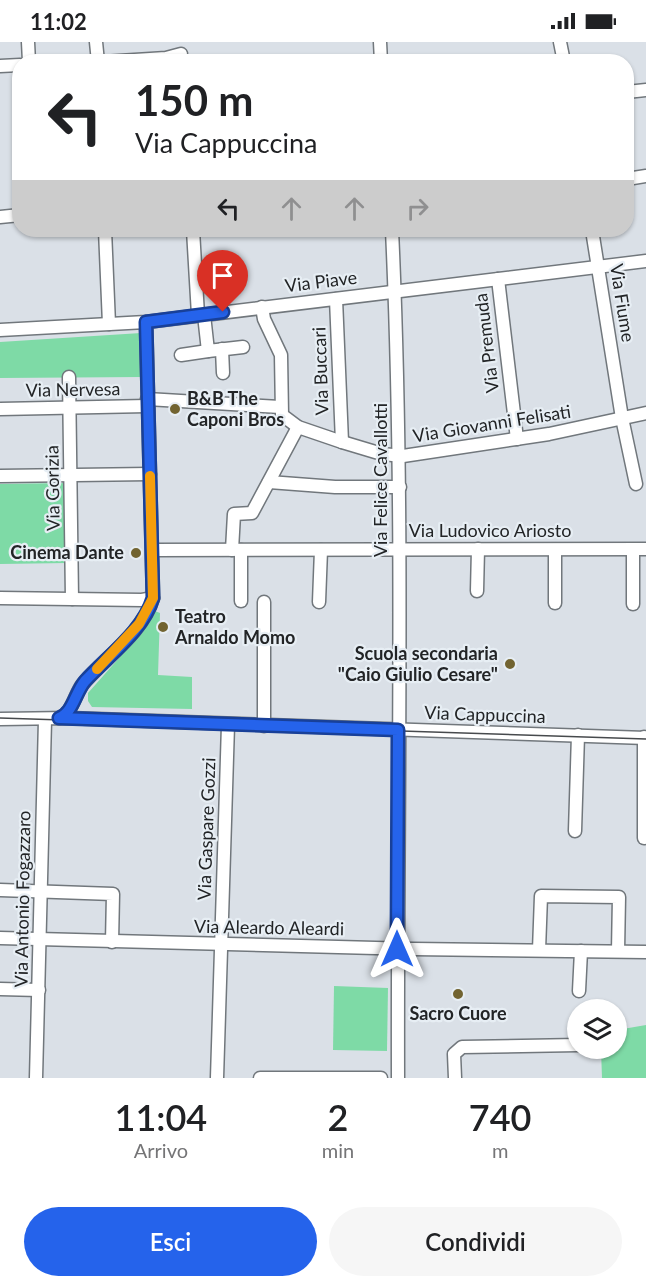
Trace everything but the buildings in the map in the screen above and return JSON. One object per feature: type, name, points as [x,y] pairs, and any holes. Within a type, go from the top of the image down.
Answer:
[{"type":"street","points":[[105,237],[110,324]]},
{"type":"street","points":[[193,237],[201,315],[208,351]]},
{"type":"street","name":"Via Felice Cavallotti","points":[[392,237],[400,487],[398,1078]]},
{"type":"street","name":"Via Fiume","points":[[593,237],[622,418],[636,484]]},
{"type":"street","name":"Via Piave","points":[[0,330],[146,322],[646,261]]},
{"type":"street","name":"Via Premuda","points":[[498,279],[517,439]]},
{"type":"street","name":"Via Buccari","points":[[336,299],[342,442]]},
{"type":"street","points":[[262,308],[264,319],[281,355],[280,407]]},
{"type":"street","points":[[63,716],[84,683],[139,624],[153,598],[146,322]]},
{"type":"street","points":[[181,355],[243,346]]},
{"type":"street","points":[[222,350],[223,373]]},
{"type":"street","name":"Via Gorizia","points":[[69,377],[72,599]]},
{"type":"street","name":"Via Nervesa","points":[[0,409],[69,408],[147,403],[280,407]]},
{"type":"street","name":"Via Giovanni Felisati","points":[[280,407],[282,416],[298,426],[342,442],[399,456],[517,439],[646,413]]},
{"type":"street","points":[[241,601],[234,514],[252,513],[298,426]]},
{"type":"street","points":[[0,476],[69,480],[150,474]]},
{"type":"street","points":[[269,482],[335,487],[400,487]]},
{"type":"street","points":[[477,591],[478,549]]},
{"type":"street","name":"Via Ludovico Ariosto","points":[[153,550],[646,549]]},
{"type":"street","points":[[319,602],[321,550]]},
{"type":"street","points":[[555,550],[555,603]]},
{"type":"street","points":[[633,550],[633,604]]},
{"type":"street","points":[[0,598],[153,598]]},
{"type":"street","points":[[264,607],[264,726]]},
{"type":"street","name":"Via Cappuccina","points":[[0,719],[45,720],[63,716],[228,725],[645,738]]},
{"type":"street","name":"Via Antonio Fogazzaro","points":[[36,1078],[45,720]]},
{"type":"street","name":"Via Gaspare Gozzi","points":[[217,1078],[228,725]]},
{"type":"street","points":[[575,831],[578,735]]},
{"type":"street","points":[[644,838],[645,738]]},
{"type":"street","points":[[0,891],[113,894],[112,942]]},
{"type":"street","points":[[539,950],[541,896],[619,897],[618,951]]},
{"type":"street","name":"Via Aleardo Aleardi","points":[[0,938],[397,949],[646,952]]},
{"type":"street","points":[[579,992],[581,951]]},
{"type":"street","points":[[0,989],[39,990]]},
{"type":"street","points":[[455,1078],[454,1054],[462,1047],[567,1045]]},
{"type":"street","points":[[260,1078],[381,1078]]},
{"type":"green space","points":[[141,333],[142,377],[0,378],[0,342]]},
{"type":"green space","points":[[66,483],[67,563],[0,564],[0,484]]},
{"type":"green space","points":[[155,611],[160,613],[158,675],[192,677],[192,709],[92,707],[88,701],[88,693],[142,632]]},
{"type":"green space","points":[[334,986],[388,988],[387,1051],[333,1050]]},
{"type":"green space","points":[[646,1025],[646,1078],[602,1078],[601,1059],[627,1059],[627,1028]]},
{"type":"tram line","points":[[0,718],[646,739]]},
{"type":"slow traffic","points":[[97,669],[139,624],[151,606],[154,589],[150,476]]},
{"type":"place","name":"B&B The Caponi Bros","points":[[175,409]]},
{"type":"place","name":"Cinema Dante","points":[[136,553]]},
{"type":"place","name":"Teatro Arnaldo Momo","points":[[163,627]]},
{"type":"place","name":"Scuola secondaria \"Caio Giulio Cesare\"","points":[[510,664]]},
{"type":"place","name":"Sacro Cuore","points":[[458,994]]},
{"type":"route","points":[[223,312],[146,322],[153,598],[151,606],[139,624],[84,683],[67,714],[59,718],[398,730],[397,949]]}]
